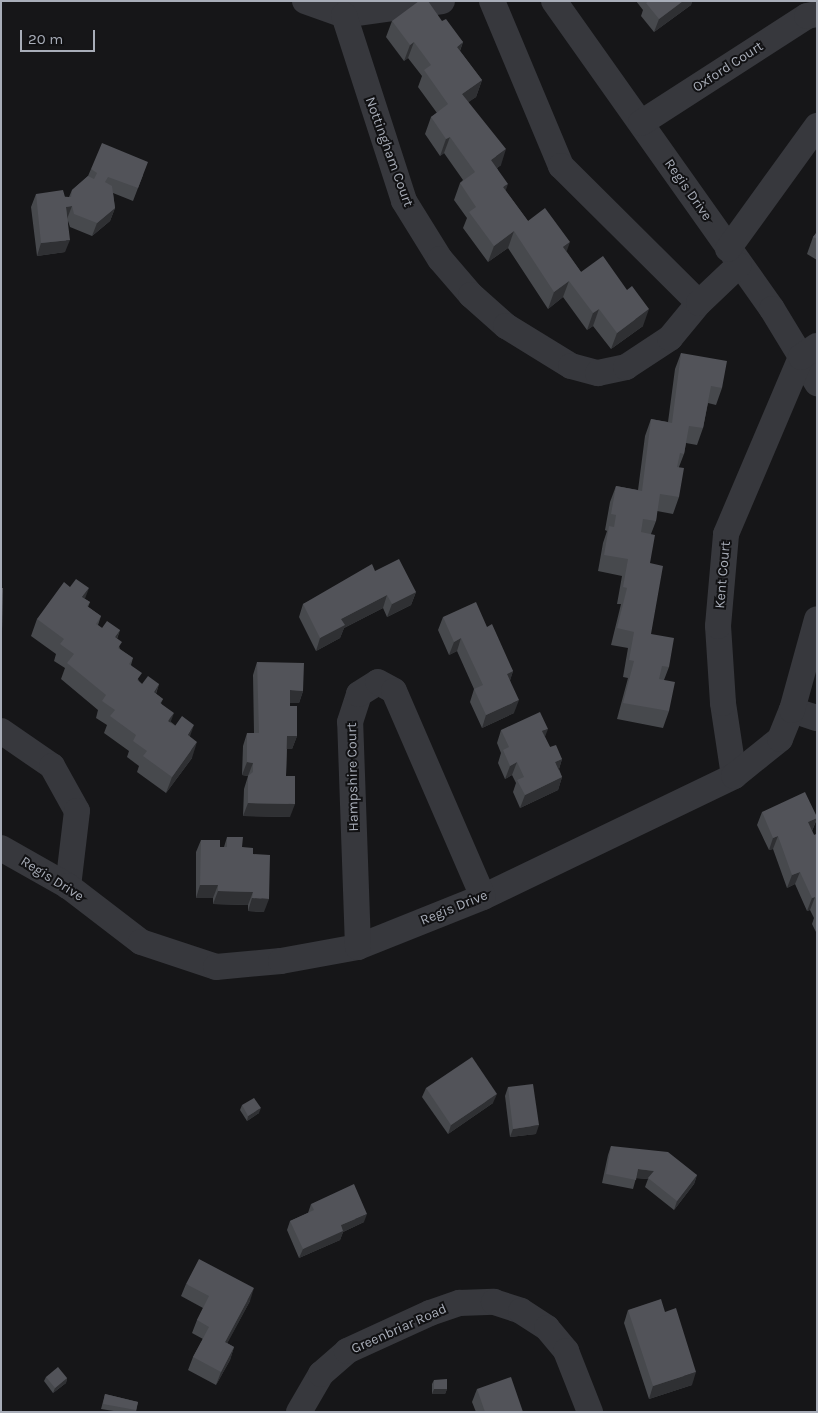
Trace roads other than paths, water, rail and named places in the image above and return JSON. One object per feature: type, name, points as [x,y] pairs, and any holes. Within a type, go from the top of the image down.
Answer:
[{"type":"street","points":[[305,1],[344,15],[442,1]]},
{"type":"street","points":[[492,1],[561,166],[699,303]]},
{"type":"street","name":"Regis Drive","points":[[554,1],[734,257],[772,309],[809,352],[817,383]]},
{"type":"street","name":"Oxford Court","points":[[641,123],[807,16],[817,14]]},
{"type":"street","name":"Nottingham Court","points":[[344,15],[404,201],[440,260],[471,295],[506,326],[571,366],[598,373],[626,368],[670,338],[734,257]]},
{"type":"street","points":[[734,257],[817,126]]},
{"type":"street","name":"Kent Court","points":[[734,776],[722,703],[718,626],[726,534],[809,352]]},
{"type":"street","name":"Regis Drive","points":[[1,848],[68,886],[141,942],[216,967],[281,961],[358,947],[483,897],[734,776],[780,740],[814,645],[817,619]]},
{"type":"street","name":"Hampshire Court","points":[[358,947],[350,722],[359,694],[378,682],[394,691],[483,897]]},
{"type":"street","points":[[792,710],[817,718]]},
{"type":"street","points":[[1,731],[52,766],[77,811],[68,886]]},
{"type":"street","name":"Greenbriar Road","points":[[299,1412],[322,1374],[347,1351],[430,1313],[459,1303],[494,1302],[522,1311],[547,1328],[566,1352],[590,1412]]}]
